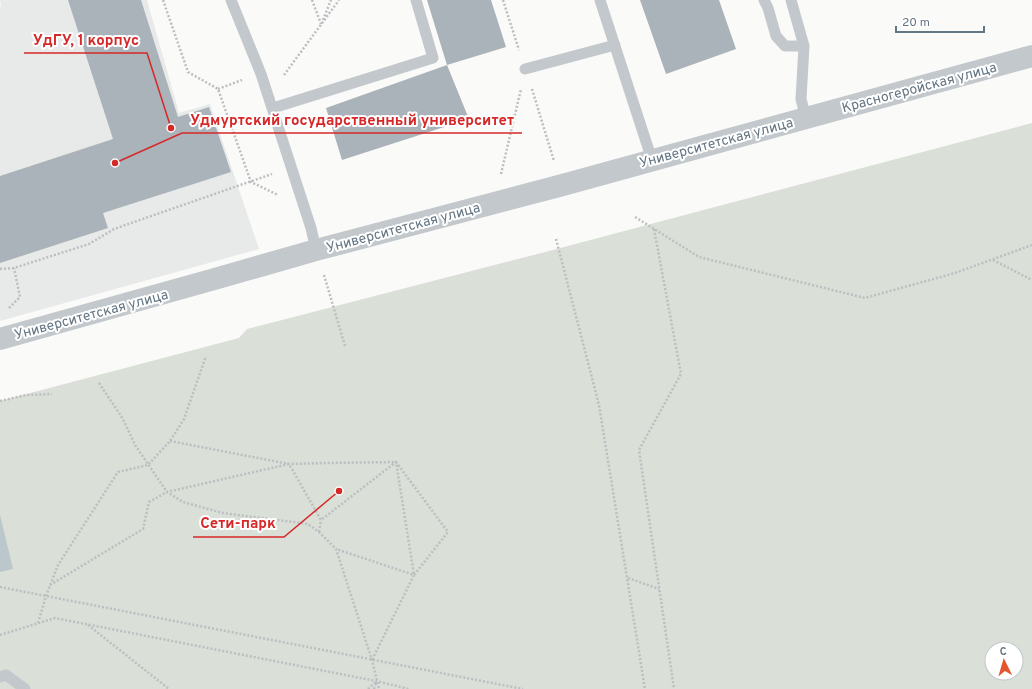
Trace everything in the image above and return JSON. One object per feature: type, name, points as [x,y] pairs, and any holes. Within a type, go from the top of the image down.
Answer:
[{"type":"street","name":"Красногеройская улица","points":[[806,118],[1032,56]]},
{"type":"street","name":"Университетская улица","points":[[6,337],[316,250],[806,118]]},
{"type":"lane","points":[[231,0],[273,108],[311,228],[316,250]]},
{"type":"lane","points":[[273,108],[432,58],[416,0]]},
{"type":"lane","points":[[600,0],[652,160]]},
{"type":"lane","points":[[764,0],[768,8],[776,36],[786,46],[804,46]]},
{"type":"lane","points":[[790,0],[804,46],[801,99],[806,118]]},
{"type":"lane","points":[[525,69],[615,45]]},
{"type":"lane","points":[[0,677],[6,674],[25,689]]},
{"type":"path","points":[[163,0],[188,72],[218,89],[251,182]]},
{"type":"path","points":[[312,0],[321,24]]},
{"type":"path","points":[[321,24],[331,0]]},
{"type":"path","points":[[268,96],[339,0]]},
{"type":"path","points":[[500,176],[525,69]]},
{"type":"path","points":[[0,269],[14,268],[89,244],[114,230],[291,168]]},
{"type":"path","points":[[635,217],[699,256],[866,298],[955,273],[1032,246]]},
{"type":"path","points":[[654,229],[681,374],[639,450],[674,689]]},
{"type":"path","points":[[556,239],[600,405],[645,689]]},
{"type":"path","points":[[316,250],[345,346]]},
{"type":"path","points":[[993,260],[1032,280]]},
{"type":"path","points":[[6,337],[7,311],[20,297],[14,268]]},
{"type":"path","points":[[38,623],[46,596],[58,565],[118,472],[148,465],[170,441],[184,419],[206,356]]},
{"type":"path","points":[[99,383],[123,419],[134,446],[167,492],[183,502],[223,514],[308,524],[319,532],[336,549],[414,575]]},
{"type":"path","points":[[0,401],[26,395],[52,394]]},
{"type":"path","points":[[170,441],[289,464],[321,520],[319,532]]},
{"type":"path","points":[[50,585],[143,529],[149,502],[167,492],[289,464],[396,462]]},
{"type":"path","points":[[321,520],[396,462]]},
{"type":"path","points":[[396,462],[414,575]]},
{"type":"path","points":[[372,660],[414,575],[448,532],[396,462]]},
{"type":"path","points":[[336,549],[372,660],[376,682],[379,689]]},
{"type":"path","points":[[628,578],[659,589]]},
{"type":"path","points":[[0,587],[523,689]]},
{"type":"path","points":[[0,635],[54,618],[409,689]]},
{"type":"path","points":[[88,625],[169,689]]},
{"type":"path","points":[[368,689],[376,682]]},
{"type":"path","points":[[374,689],[376,682]]},
{"type":"shaded area","points":[[0,0],[147,0],[179,113],[210,104],[259,249],[0,321]]},
{"type":"shaded area","points":[[1032,123],[1032,689],[0,689],[0,401],[239,338],[247,329],[549,251]]},
{"type":"shaded area","points":[[0,515],[13,569],[0,572]]},
{"type":"building","points":[[68,0],[141,0],[178,117],[209,107],[231,172],[103,213],[108,228],[0,263],[0,176],[113,139]]},
{"type":"building","points":[[427,0],[491,0],[506,47],[447,65]]},
{"type":"building","points":[[640,0],[719,0],[736,49],[666,74]]},
{"type":"building","points":[[447,65],[469,119],[342,160],[326,108]]},
{"type":"place","name":"УдГУ, 1 корпус","points":[[171,128]]},
{"type":"place","name":"Удмуртский государственный университет","points":[[115,163]]},
{"type":"place","name":"Сети-парк","points":[[339,491]]}]
